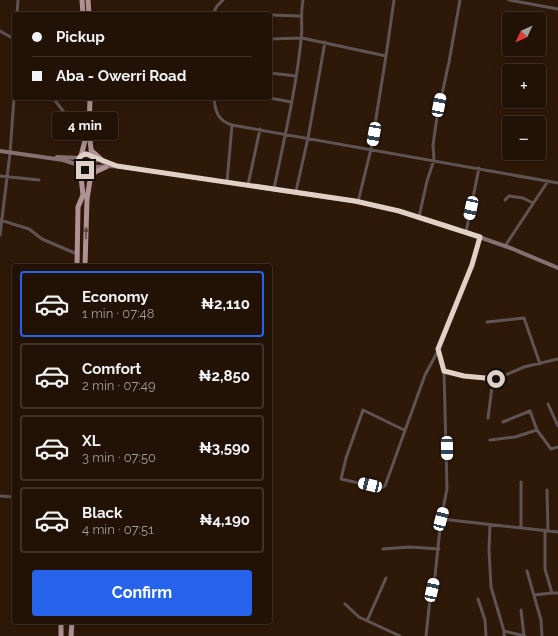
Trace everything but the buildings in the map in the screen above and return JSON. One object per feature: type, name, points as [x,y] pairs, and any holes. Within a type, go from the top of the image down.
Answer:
[{"type":"highway","points":[[82,0],[83,12]]},
{"type":"highway","points":[[88,0],[89,12]]},
{"type":"highway","points":[[85,264],[88,184],[92,167],[89,124],[90,100]]},
{"type":"highway","points":[[77,264],[78,207],[83,195],[80,157],[89,124]]},
{"type":"highway","points":[[91,150],[103,161]]},
{"type":"highway","points":[[80,157],[86,154],[92,157]]},
{"type":"highway","points":[[80,166],[85,170],[92,167]]},
{"type":"highway","points":[[88,184],[95,172],[106,167]]},
{"type":"highway","points":[[61,636],[62,624]]},
{"type":"highway","points":[[71,636],[72,624]]},
{"type":"main road","points":[[0,151],[63,160],[80,166]]},
{"type":"main road","points":[[42,158],[52,156],[80,157]]},
{"type":"main road","points":[[92,157],[117,166],[296,191],[358,202],[419,217],[466,232],[558,267]]},
{"type":"main road","points":[[92,167],[117,166]]},
{"type":"street","points":[[17,12],[18,0]]},
{"type":"street","points":[[214,12],[223,0]]},
{"type":"street","points":[[274,189],[302,38],[300,16],[303,0]]},
{"type":"street","points":[[358,202],[371,149],[394,0]]},
{"type":"street","points":[[419,217],[427,181],[434,160],[433,145],[436,117],[449,62],[460,0]]},
{"type":"street","points":[[509,0],[558,9]]},
{"type":"street","points":[[535,0],[535,5]]},
{"type":"street","points":[[272,15],[300,16]]},
{"type":"street","points":[[0,31],[12,38]]},
{"type":"street","points":[[272,39],[302,38],[386,56]]},
{"type":"street","points":[[296,191],[308,138],[324,42]]},
{"type":"street","points":[[272,73],[296,76]]},
{"type":"street","points":[[272,98],[291,102]]},
{"type":"street","points":[[0,235],[10,153],[14,100]]},
{"type":"street","points":[[54,100],[66,116],[86,134]]},
{"type":"street","points":[[214,100],[218,114],[224,122],[232,124],[558,183]]},
{"type":"street","points":[[227,182],[232,124]]},
{"type":"street","points":[[248,185],[260,129]]},
{"type":"street","points":[[466,232],[479,168]]},
{"type":"street","points":[[0,176],[39,180]]},
{"type":"street","points":[[506,246],[548,181]]},
{"type":"street","points":[[505,200],[509,196],[519,197],[533,203]]},
{"type":"street","points":[[1,220],[29,229],[42,239],[77,254]]},
{"type":"street","points":[[404,430],[364,410],[362,411],[346,458],[341,479],[383,487],[425,375],[438,349],[472,265],[480,237]]},
{"type":"street","points":[[487,322],[524,318],[540,364]]},
{"type":"street","points":[[426,636],[430,599],[439,549],[441,519],[447,489],[448,470],[444,371],[438,349]]},
{"type":"street","points":[[444,371],[464,376],[481,376],[493,379],[524,367],[558,359]]},
{"type":"street","points":[[488,418],[493,379]]},
{"type":"street","points":[[548,404],[558,426]]},
{"type":"street","points":[[503,422],[530,411],[537,430],[551,449],[558,447]]},
{"type":"street","points":[[490,440],[515,437],[537,430]]},
{"type":"street","points":[[520,528],[521,482]]},
{"type":"street","points":[[547,490],[545,569],[552,593]]},
{"type":"street","points":[[0,496],[12,497]]},
{"type":"street","points":[[441,519],[558,532]]},
{"type":"street","points":[[490,525],[490,583],[504,631],[504,636]]},
{"type":"street","points":[[383,549],[410,547],[439,549]]},
{"type":"street","points":[[527,571],[541,620],[542,636]]},
{"type":"street","points":[[366,622],[386,578]]},
{"type":"street","points":[[534,595],[558,593]]},
{"type":"street","points":[[478,599],[485,620],[486,636]]},
{"type":"street","points":[[345,604],[366,622],[400,636]]},
{"type":"street","points":[[504,631],[524,636],[520,610]]},
{"type":"street","points":[[388,636],[390,632]]},
{"type":"route","points":[[85,170],[80,167],[78,160],[81,156],[86,154],[92,156],[93,158],[117,166],[309,193],[355,201],[399,211],[480,237],[469,274],[438,349],[444,371],[464,376],[481,376],[496,379]]}]
